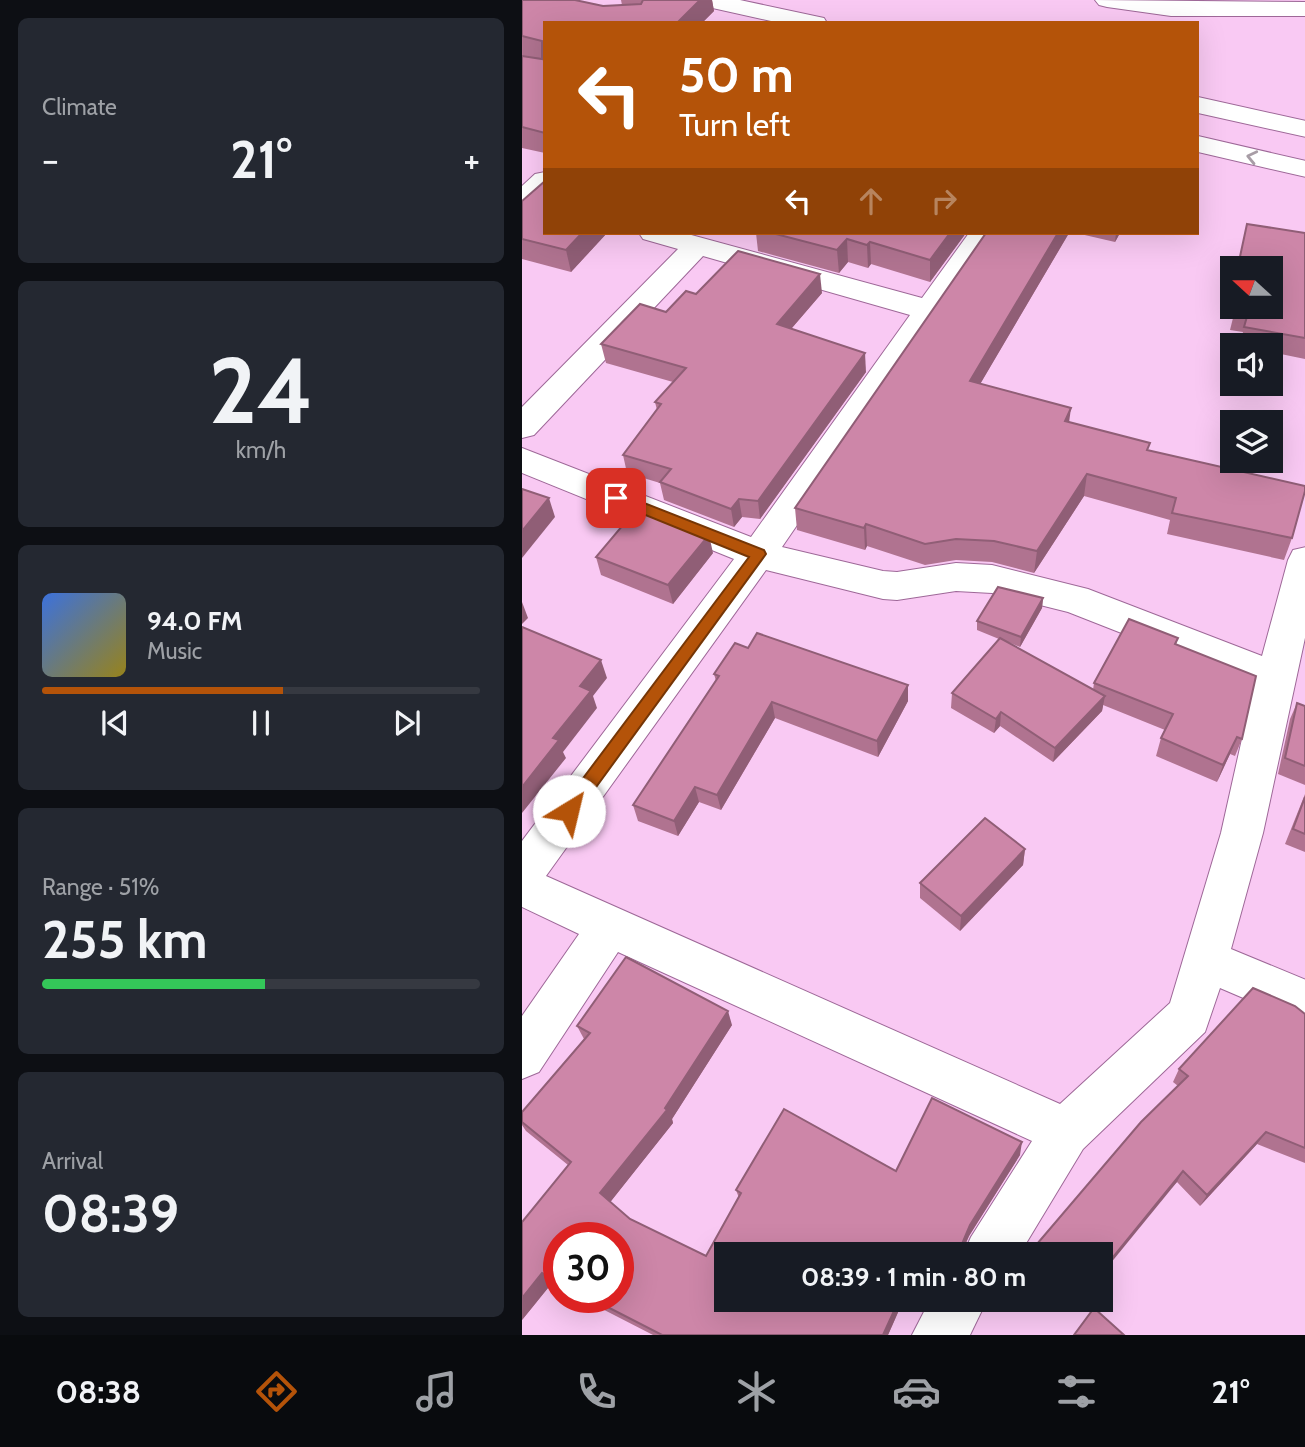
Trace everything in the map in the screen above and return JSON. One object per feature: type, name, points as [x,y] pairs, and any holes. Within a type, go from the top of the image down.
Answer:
[{"type":"street","points":[[707,0],[806,21]]},
{"type":"street","points":[[1107,0],[1171,9],[1225,5],[1305,9]]},
{"type":"street","points":[[1199,105],[1305,129]]},
{"type":"street","points":[[1199,144],[1305,169]]},
{"type":"street","points":[[660,235],[929,310]]},
{"type":"street","points":[[522,875],[758,554],[982,235]]},
{"type":"street","points":[[522,427],[698,246]]},
{"type":"street","points":[[522,460],[758,554],[883,585],[956,577],[992,579],[1075,599],[1275,677]]},
{"type":"street","points":[[997,1242],[1066,1132],[1189,1016],[1242,833],[1275,677],[1304,574]]},
{"type":"street","points":[[522,886],[1066,1132]]},
{"type":"street","points":[[522,1056],[610,927]]},
{"type":"street","points":[[1205,960],[1305,1003]]},
{"type":"street","points":[[939,1335],[953,1312]]},
{"type":"building","points":[[522,0],[575,0],[603,6],[641,4],[643,0],[700,0],[679,21],[543,21],[543,132],[522,127],[522,56],[542,59],[542,41],[522,36]]},
{"type":"building","points":[[543,183],[543,235],[580,235],[566,250],[522,239],[522,201]]},
{"type":"building","points":[[1247,224],[1305,233],[1305,338],[1244,327],[1246,319],[1283,319],[1283,256],[1240,256]]},
{"type":"building","points":[[780,235],[949,235],[930,260],[870,242],[867,245],[847,239],[837,250]]},
{"type":"building","points":[[985,235],[1057,235],[970,381],[1071,408],[1065,421],[1150,443],[1147,450],[1220,467],[1220,473],[1248,473],[1305,486],[1292,538],[1172,513],[1176,498],[1087,474],[1037,551],[994,541],[956,539],[925,544],[866,524],[864,528],[795,508]]},
{"type":"building","points":[[738,251],[820,274],[777,324],[865,353],[758,501],[739,499],[731,509],[660,482],[671,469],[623,455],[661,404],[655,402],[686,368],[601,344],[640,304],[666,312],[686,291],[696,294]]},
{"type":"building","points":[[522,489],[549,498],[522,531]]},
{"type":"building","points":[[639,506],[709,535],[668,585],[596,557]]},
{"type":"building","points":[[998,587],[1043,598],[1021,637],[977,621]]},
{"type":"building","points":[[1129,619],[1178,638],[1175,644],[1256,676],[1242,739],[1237,737],[1223,765],[1161,738],[1173,714],[1094,683]]},
{"type":"building","points":[[522,627],[601,660],[580,686],[591,691],[553,738],[559,740],[522,787]]},
{"type":"building","points":[[757,633],[908,685],[877,741],[772,702],[717,795],[695,787],[674,821],[633,805],[719,676],[714,674],[735,643],[748,648]]},
{"type":"building","points":[[1000,638],[1105,696],[1055,748],[1001,712],[996,719],[952,693]]},
{"type":"building","points":[[1297,703],[1305,706],[1305,766],[1285,758]]},
{"type":"building","points":[[1305,797],[1305,834],[1293,829]]},
{"type":"building","points":[[985,818],[1025,849],[961,916],[920,883]]},
{"type":"building","points":[[626,957],[728,1011],[665,1108],[667,1110],[600,1193],[630,1219],[706,1256],[741,1193],[736,1190],[784,1109],[896,1171],[932,1098],[1022,1142],[970,1225],[963,1242],[714,1242],[714,1312],[894,1312],[883,1335],[662,1335],[619,1313],[634,1313],[634,1222],[543,1222],[543,1274],[522,1298],[522,1222],[571,1162],[522,1122],[522,1112],[590,1033],[577,1026]]},
{"type":"building","points":[[1253,988],[1295,1006],[1305,1014],[1305,1148],[1266,1132],[1207,1195],[1183,1171],[1113,1257],[1113,1242],[1039,1242],[1141,1122],[1188,1076],[1179,1069]]},
{"type":"building","points":[[1091,1312],[1098,1312],[1124,1335],[1074,1335]]},
{"type":"route","points":[[569,811],[758,554],[616,498]]}]
